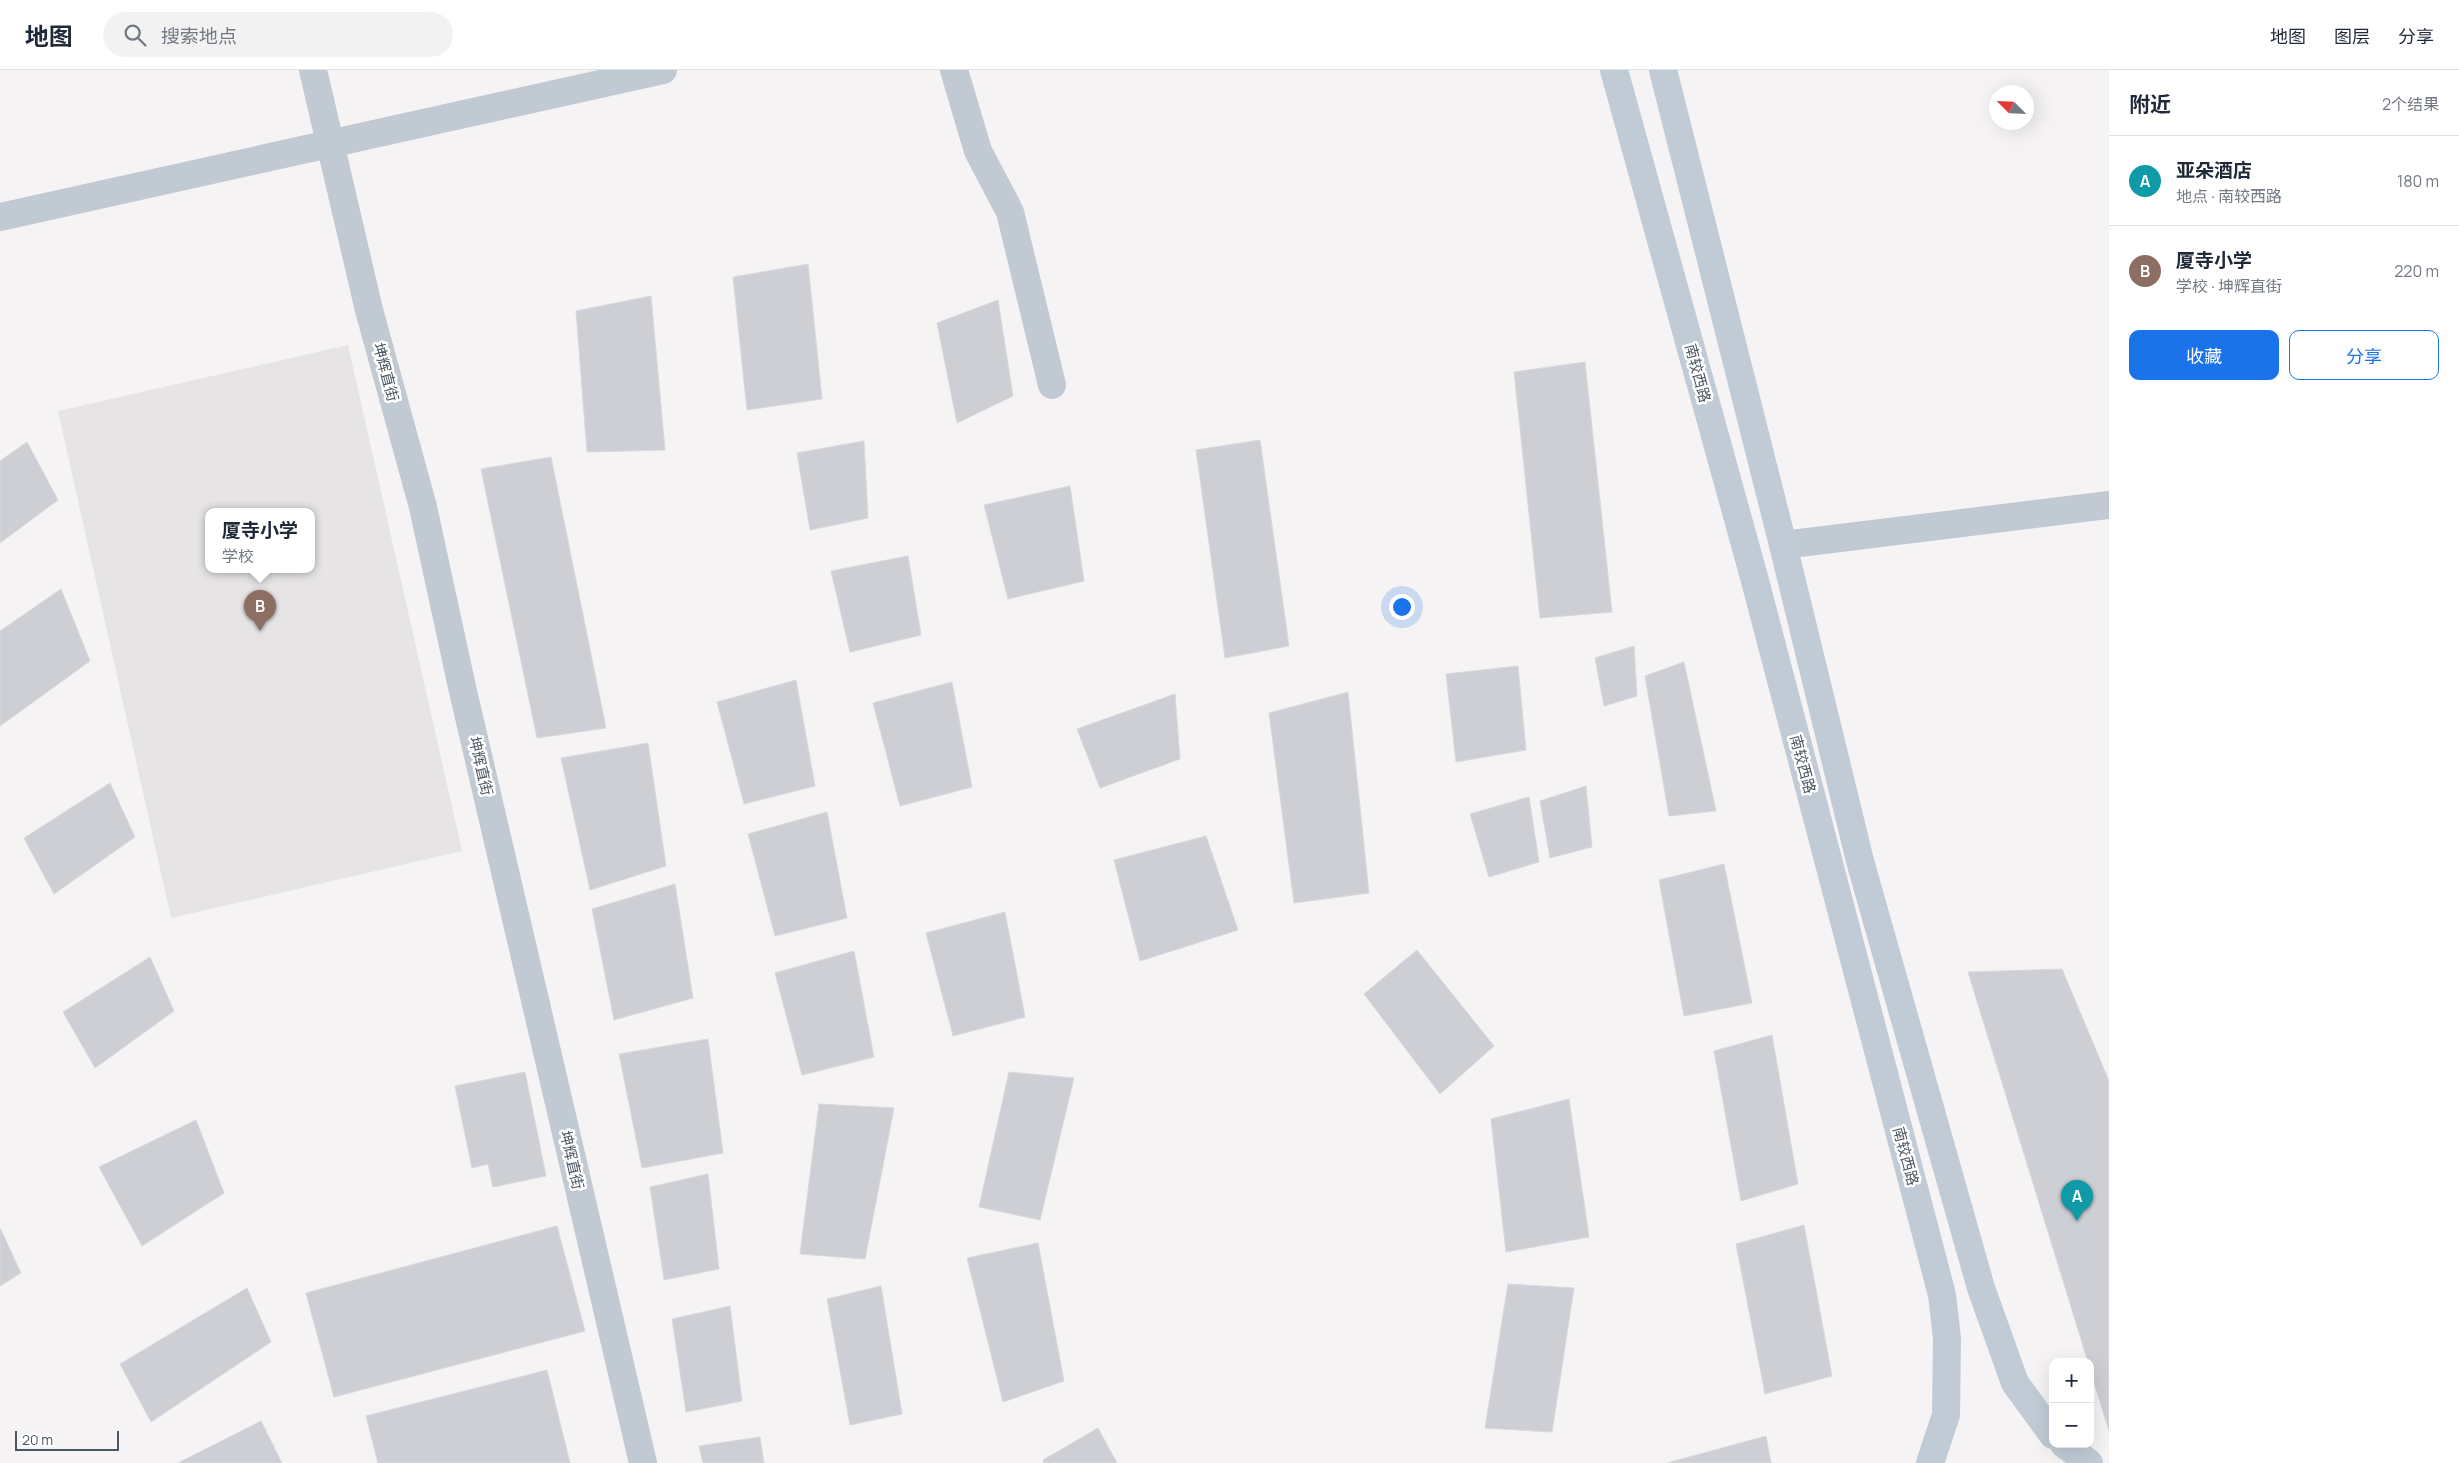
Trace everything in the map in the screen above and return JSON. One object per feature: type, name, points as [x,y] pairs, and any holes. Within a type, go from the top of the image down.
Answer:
[{"type":"main road","name":"南较西路","points":[[1614,70],[1754,577],[1942,1295],[1947,1338],[1946,1415],[1930,1463]]},
{"type":"main road","points":[[1663,70],[1783,544],[1860,861],[1982,1288],[2015,1383],[2049,1430]]},
{"type":"main road","points":[[2069,1448],[2089,1463]]},
{"type":"street","name":"坤辉直街","points":[[313,70],[369,310],[423,507],[462,687],[643,1463]]},
{"type":"street","points":[[0,217],[663,70]]},
{"type":"street","points":[[954,70],[978,151],[1010,212],[1052,385]]},
{"type":"street","points":[[1783,544],[2109,505]]},
{"type":"shaded area","points":[[348,345],[462,851],[171,918],[58,411]]},
{"type":"building","points":[[808,264],[822,399],[747,410],[733,277]]},
{"type":"building","points":[[651,296],[665,450],[587,452],[576,311]]},
{"type":"building","points":[[998,300],[1013,396],[957,423],[937,323]]},
{"type":"building","points":[[1585,362],[1612,612],[1540,618],[1514,372]]},
{"type":"building","points":[[1260,440],[1289,646],[1225,658],[1196,450]]},
{"type":"building","points":[[864,441],[868,518],[810,530],[797,453]]},
{"type":"building","points":[[27,442],[58,500],[0,543],[0,461]]},
{"type":"building","points":[[551,457],[606,728],[537,738],[481,469]]},
{"type":"building","points":[[1070,486],[1084,581],[1008,599],[984,505]]},
{"type":"building","points":[[908,556],[921,635],[850,652],[831,571]]},
{"type":"building","points":[[61,589],[90,661],[0,726],[0,631]]},
{"type":"building","points":[[1634,646],[1637,696],[1604,706],[1595,658]]},
{"type":"building","points":[[1684,662],[1716,811],[1669,816],[1645,676]]},
{"type":"building","points":[[1518,666],[1526,750],[1456,762],[1446,674]]},
{"type":"building","points":[[796,680],[815,786],[744,804],[717,702]]},
{"type":"building","points":[[952,682],[972,787],[900,806],[873,703]]},
{"type":"building","points":[[1348,692],[1369,893],[1294,903],[1269,713]]},
{"type":"building","points":[[1175,694],[1180,759],[1100,788],[1077,729]]},
{"type":"building","points":[[648,743],[666,866],[590,890],[561,758]]},
{"type":"building","points":[[110,783],[135,837],[54,894],[24,838]]},
{"type":"building","points":[[1586,786],[1592,847],[1550,858],[1540,801]]},
{"type":"building","points":[[1529,797],[1539,862],[1489,877],[1470,814]]},
{"type":"building","points":[[827,812],[847,918],[775,936],[748,834]]},
{"type":"building","points":[[1206,836],[1238,930],[1140,961],[1114,860]]},
{"type":"building","points":[[1724,864],[1752,1003],[1684,1016],[1659,880]]},
{"type":"building","points":[[675,884],[693,998],[614,1020],[592,909]]},
{"type":"building","points":[[1005,912],[1025,1017],[953,1036],[926,933]]},
{"type":"building","points":[[1417,950],[1494,1046],[1440,1094],[1364,994]]},
{"type":"building","points":[[854,951],[874,1057],[802,1075],[775,973]]},
{"type":"building","points":[[150,957],[174,1011],[95,1068],[63,1012]]},
{"type":"building","points":[[2062,969],[2109,1081],[2109,1431],[2094,1383],[2094,1358],[2087,1358],[1968,972]]},
{"type":"building","points":[[1772,1035],[1798,1184],[1741,1201],[1714,1051]]},
{"type":"building","points":[[708,1039],[723,1153],[642,1168],[619,1054]]},
{"type":"building","points":[[525,1072],[546,1176],[493,1187],[488,1164],[472,1168],[455,1086]]},
{"type":"building","points":[[1009,1072],[1074,1078],[1040,1220],[979,1207]]},
{"type":"building","points":[[1569,1099],[1589,1237],[1506,1252],[1491,1119]]},
{"type":"building","points":[[819,1104],[894,1108],[865,1259],[800,1254]]},
{"type":"building","points":[[196,1120],[224,1193],[142,1246],[99,1167]]},
{"type":"building","points":[[708,1174],[719,1269],[664,1280],[650,1187]]},
{"type":"building","points":[[1804,1225],[1832,1376],[1765,1394],[1736,1244]]},
{"type":"building","points":[[557,1226],[585,1331],[334,1397],[306,1293]]},
{"type":"building","points":[[0,1228],[21,1273],[0,1286]]},
{"type":"building","points":[[1038,1243],[1064,1381],[1003,1402],[967,1258]]},
{"type":"building","points":[[1508,1284],[1574,1288],[1552,1432],[1485,1428]]},
{"type":"building","points":[[881,1286],[902,1414],[850,1425],[827,1299]]},
{"type":"building","points":[[247,1288],[271,1342],[151,1422],[120,1364]]},
{"type":"building","points":[[730,1306],[742,1401],[686,1412],[672,1319]]},
{"type":"building","points":[[547,1370],[570,1463],[378,1463],[366,1416]]},
{"type":"building","points":[[261,1421],[282,1463],[178,1463]]},
{"type":"building","points":[[1098,1428],[1117,1463],[1044,1463],[1043,1460]]},
{"type":"building","points":[[1766,1436],[1771,1463],[1667,1463]]},
{"type":"building","points":[[760,1437],[764,1463],[703,1463],[699,1446]]},
{"type":"place","name":"厦寺小学","points":[[260,631]]},
{"type":"place","name":"亚朵酒店","points":[[2077,1221]]}]
